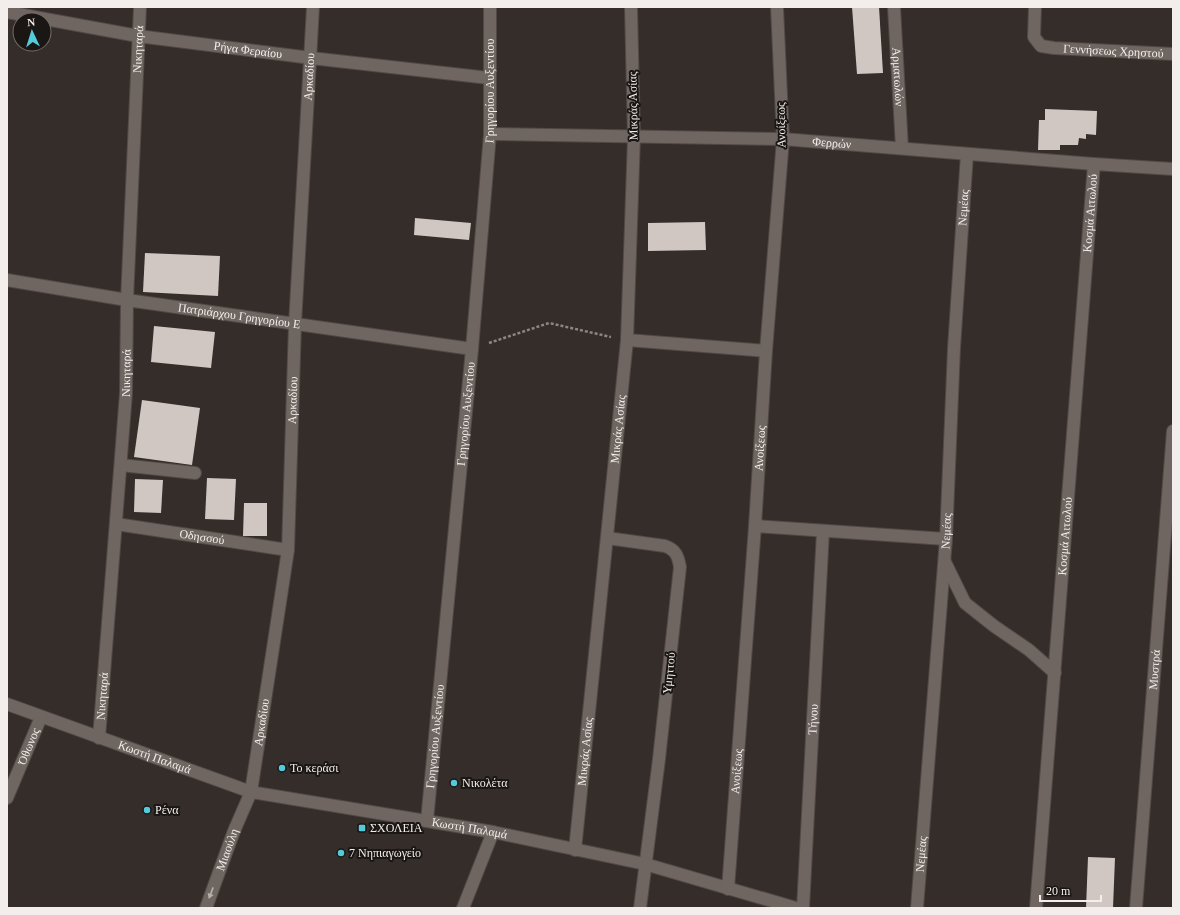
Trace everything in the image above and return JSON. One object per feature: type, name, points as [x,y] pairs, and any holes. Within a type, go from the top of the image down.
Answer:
[{"type":"street","name":"Νικηταρά","points":[[99,738],[126,393],[127,300],[140,7]]},
{"type":"street","name":"Αρκαδίου","points":[[251,792],[288,550],[295,324],[313,7]]},
{"type":"street","name":"Γρηγορίου Αυξεντίου","points":[[427,821],[472,349],[490,134],[490,7]]},
{"type":"street","name":"Μικράς Ασίας","points":[[575,850],[627,340],[634,137],[632,7]]},
{"type":"street","name":"Ανοίξεως","points":[[728,889],[755,526],[766,351],[783,138],[777,7]]},
{"type":"street","name":"Αρματωλών","points":[[894,7],[902,148]]},
{"type":"street","name":"Γεννήσεως Χρηστού","points":[[1035,7],[1034,37],[1041,46],[1054,48],[1173,54]]},
{"type":"street","name":"Ρήγα Φεραίου","points":[[7,12],[138,36],[311,58],[490,78]]},
{"type":"street","name":"Φερρών","points":[[490,134],[783,138],[1094,164],[1173,168]]},
{"type":"street","name":"Νεμέας","points":[[917,908],[946,539],[954,348],[968,154]]},
{"type":"street","name":"Κοσμά Αιτωλού","points":[[1036,908],[1094,164]]},
{"type":"street","name":"Πατριάρχου Γρηγορίου Ε","points":[[7,280],[127,300],[472,349]]},
{"type":"street","points":[[627,340],[766,351]]},
{"type":"street","name":"Μυστρά","points":[[1136,908],[1173,431]]},
{"type":"street","points":[[120,465],[195,473]]},
{"type":"street","name":"Οδησσού","points":[[116,524],[288,550]]},
{"type":"street","points":[[755,526],[823,532],[946,539]]},
{"type":"street","name":"Τήνου","points":[[803,908],[823,532]]},
{"type":"street","name":"Υμηττού","points":[[607,538],[672,548],[678,558],[680,567],[659,759],[645,864]]},
{"type":"street","points":[[944,561],[965,603],[994,626],[1029,650],[1055,673]]},
{"type":"street","name":"Κωστή Παλαμά","points":[[7,704],[251,792],[493,832],[645,864],[796,908]]},
{"type":"street","name":"Όθωνος","points":[[7,798],[41,717]]},
{"type":"street","name":"Μιαούλη","points":[[206,908],[234,831],[251,792]]},
{"type":"street","points":[[463,908],[493,832]]},
{"type":"street","points":[[640,908],[645,864]]},
{"type":"path","points":[[472,349],[549,323],[627,340]]},
{"type":"building","points":[[852,7],[879,7],[883,73],[857,74]]},
{"type":"building","points":[[1045,109],[1097,111],[1096,135],[1086,134],[1086,139],[1079,138],[1078,145],[1060,145],[1060,150],[1038,150],[1039,120],[1045,120]]},
{"type":"building","points":[[415,218],[471,223],[469,240],[414,235]]},
{"type":"building","points":[[705,222],[706,250],[648,251],[648,223]]},
{"type":"building","points":[[145,253],[220,256],[218,296],[143,292]]},
{"type":"building","points":[[154,326],[215,332],[211,368],[151,362]]},
{"type":"building","points":[[142,400],[200,408],[192,465],[134,457]]},
{"type":"building","points":[[207,478],[236,479],[234,520],[205,519]]},
{"type":"building","points":[[135,479],[163,480],[161,513],[134,512]]},
{"type":"building","points":[[244,503],[267,503],[267,536],[243,536]]},
{"type":"building","points":[[1088,857],[1115,858],[1113,908],[1086,908]]},
{"type":"place","name":"Το κεράσι","points":[[282,768]]},
{"type":"place","name":"Νικολέτα","points":[[454,783]]},
{"type":"place","name":"Ρένα","points":[[147,810]]},
{"type":"place","name":"ΣΧΟΛΕΙΑ","points":[[362,828]]},
{"type":"place","name":"7 Νηπιαγωγείο","points":[[341,853]]}]
